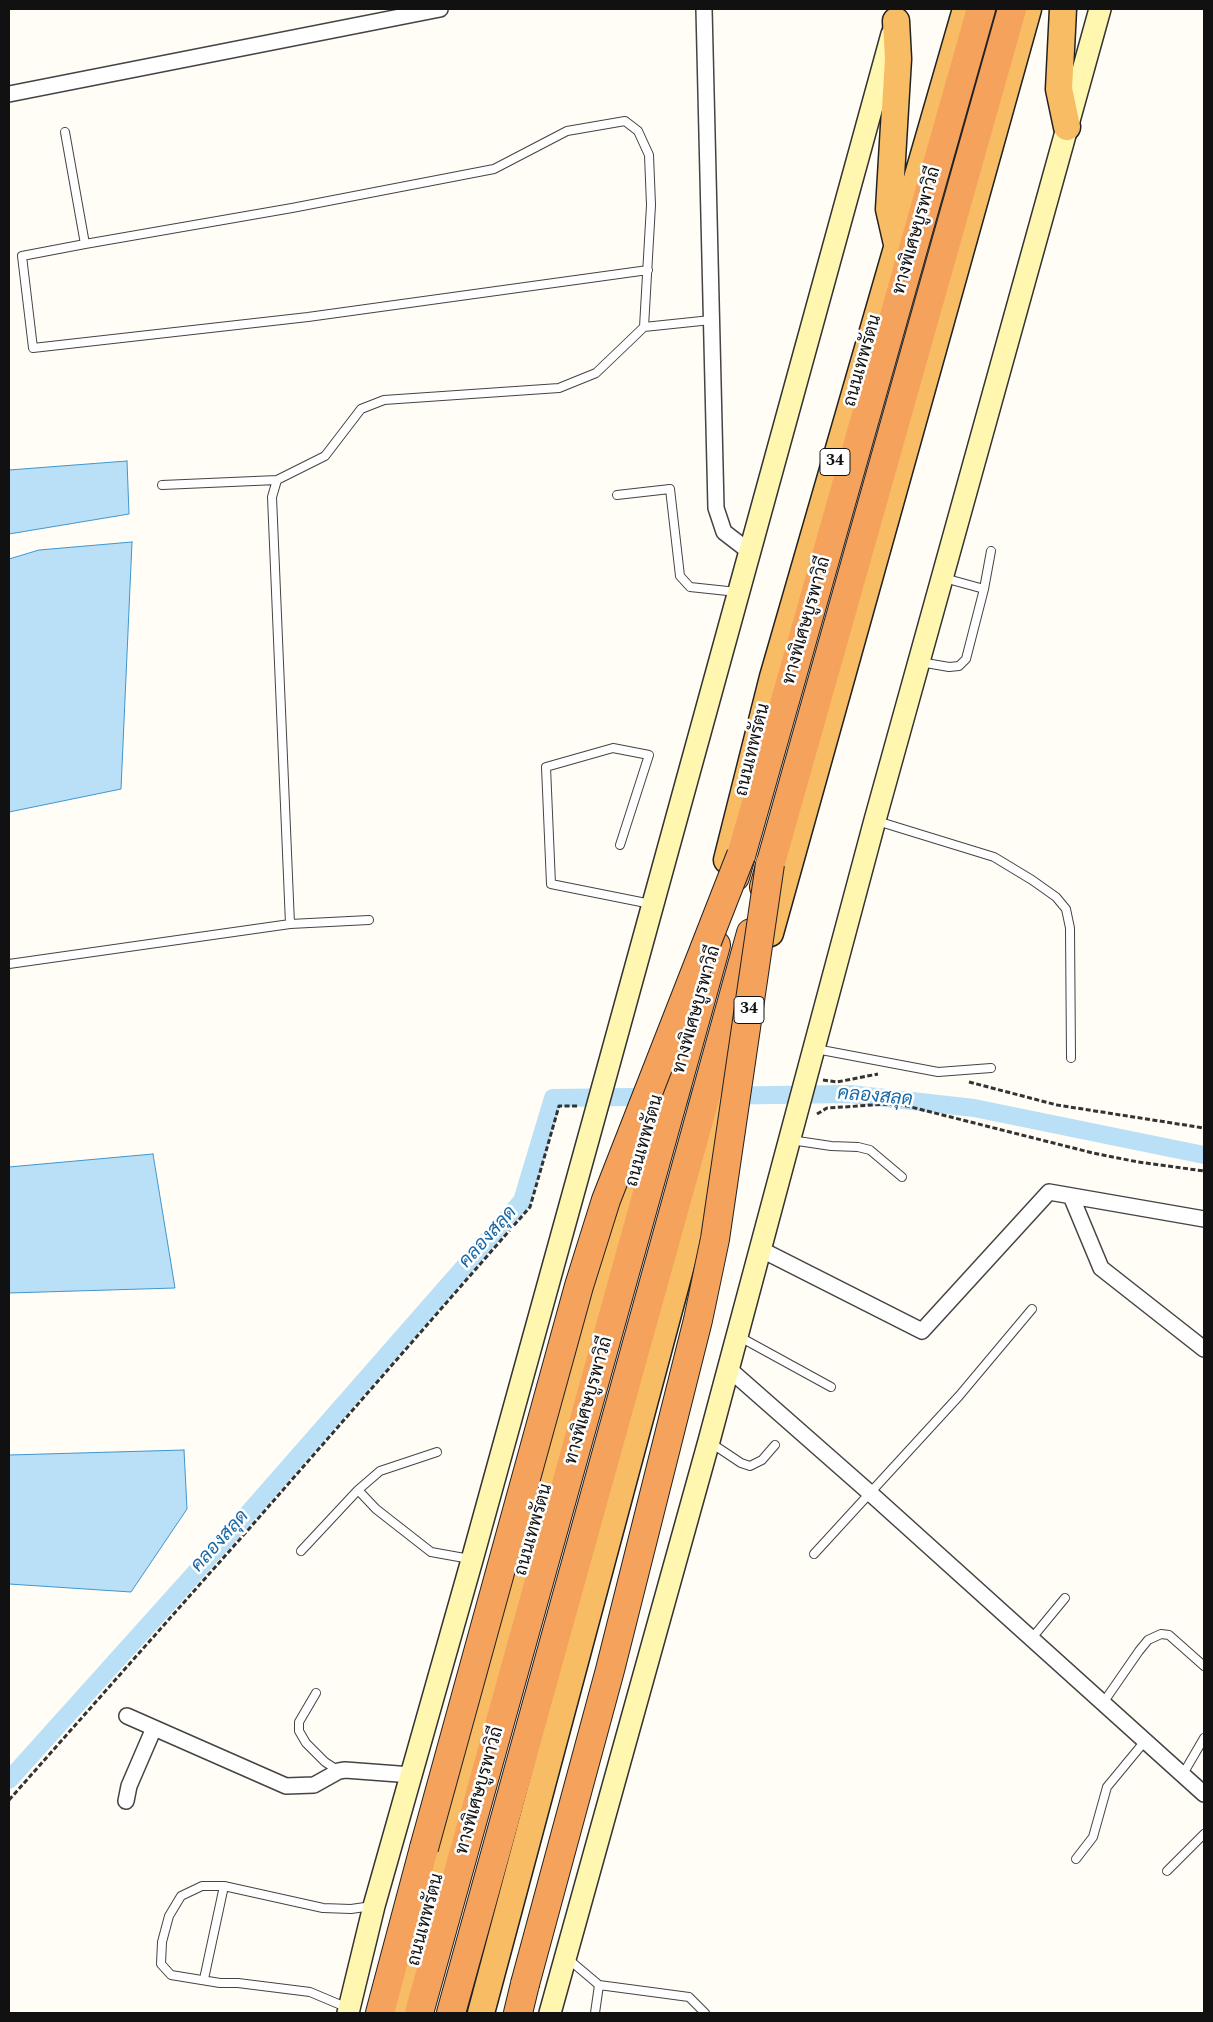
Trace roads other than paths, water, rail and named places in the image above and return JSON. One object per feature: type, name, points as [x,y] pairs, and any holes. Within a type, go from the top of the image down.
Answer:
[{"type":"highway","name":"ถนนเทพรัตน","points":[[401,2013],[544,1497],[726,862],[773,677],[966,9]]},
{"type":"highway","name":"ทางพิเศษบูรพาวิถี","points":[[419,2013],[741,855],[981,9]]},
{"type":"highway","name":"ทางพิเศษบูรพาวิถี","points":[[452,2013],[770,864],[1012,9]]},
{"type":"highway","name":"34","points":[[481,2013],[787,868],[1028,9]]},
{"type":"highway","points":[[1063,9],[1059,89],[1067,128]]},
{"type":"highway","points":[[897,15],[898,59],[889,208],[897,247]]},
{"type":"highway","points":[[380,2013],[578,1286],[606,1200],[741,855]]},
{"type":"highway","points":[[518,2013],[610,1670],[698,1320],[715,1239],[770,864]]},
{"type":"main road","points":[[550,2013],[709,1441],[760,1249],[799,1141],[796,1115],[875,820],[1100,9]]},
{"type":"main road","points":[[349,2011],[374,1906],[590,1134],[897,15]]},
{"type":"street","points":[[9,94],[440,9]]},
{"type":"street","points":[[704,9],[716,508],[724,532],[750,552]]},
{"type":"street","points":[[760,1249],[922,1332],[1049,1192],[1204,1219]]},
{"type":"street","points":[[1072,1196],[1101,1268],[1204,1349]]},
{"type":"street","points":[[728,1369],[870,1493],[1204,1794]]},
{"type":"street","points":[[127,1716],[286,1786],[314,1785],[339,1771],[345,1770],[412,1775]]},
{"type":"street","points":[[126,1801],[129,1786],[154,1728]]},
{"type":"lane","points":[[644,328],[648,270],[651,205],[649,154],[638,131],[625,121],[567,130],[494,169],[292,208],[22,256],[33,348],[308,317],[648,270]]},
{"type":"lane","points":[[65,132],[85,244]]},
{"type":"lane","points":[[162,485],[277,480],[324,456],[361,409],[384,400],[559,388],[596,373],[644,328],[711,320]]},
{"type":"lane","points":[[277,480],[272,497],[290,924]]},
{"type":"lane","points":[[617,496],[670,489],[680,576],[690,586],[739,592]]},
{"type":"lane","points":[[919,662],[949,668],[959,666],[966,659],[984,589],[991,551]]},
{"type":"lane","points":[[942,578],[984,589]]},
{"type":"lane","points":[[620,845],[649,755],[613,748],[546,767],[551,884],[653,904]]},
{"type":"lane","points":[[875,820],[994,857],[1056,897],[1066,909],[1070,928],[1071,1058]]},
{"type":"lane","points":[[9,964],[290,924],[368,920]]},
{"type":"lane","points":[[814,1048],[938,1072],[991,1068]]},
{"type":"lane","points":[[799,1141],[870,1150],[902,1178]]},
{"type":"lane","points":[[814,1554],[959,1396],[1032,1309]]},
{"type":"lane","points":[[736,1336],[831,1387]]},
{"type":"lane","points":[[709,1441],[741,1463],[750,1466],[762,1460],[775,1445]]},
{"type":"lane","points":[[301,1551],[358,1490],[380,1471],[437,1452]]},
{"type":"lane","points":[[358,1490],[376,1509],[431,1552],[472,1560]]},
{"type":"lane","points":[[1032,1638],[1065,1598]]},
{"type":"lane","points":[[1103,1703],[1148,1640],[1161,1634],[1168,1635],[1204,1666]]},
{"type":"lane","points":[[316,1693],[299,1722],[299,1731],[306,1744],[325,1762],[339,1771]]},
{"type":"lane","points":[[1182,1774],[1204,1738]]},
{"type":"lane","points":[[1076,1859],[1093,1837],[1106,1787],[1145,1741]]},
{"type":"lane","points":[[1167,1871],[1204,1834]]},
{"type":"lane","points":[[349,2011],[310,1992],[238,1983],[220,1983],[171,1974],[161,1964],[162,1942],[169,1916],[181,1896],[202,1886],[224,1886],[323,1908],[351,1909],[374,1906]]},
{"type":"lane","points":[[204,1980],[224,1886]]},
{"type":"lane","points":[[566,1957],[599,1985],[689,1997],[705,2013]]},
{"type":"lane","points":[[595,2013],[599,1985]]},
{"type":"water","points":[[127,461],[129,514],[9,534],[9,470]]},
{"type":"water","points":[[132,542],[121,789],[9,812],[9,559],[39,550]]},
{"type":"water","points":[[153,1154],[175,1288],[9,1293],[9,1167]]},
{"type":"water","points":[[184,1450],[187,1509],[131,1592],[9,1584],[9,1455]]},
{"type":"waterway","name":"คลองสลุด","points":[[9,1780],[231,1533],[522,1201],[553,1098],[850,1094],[974,1108],[1204,1155]]}]
